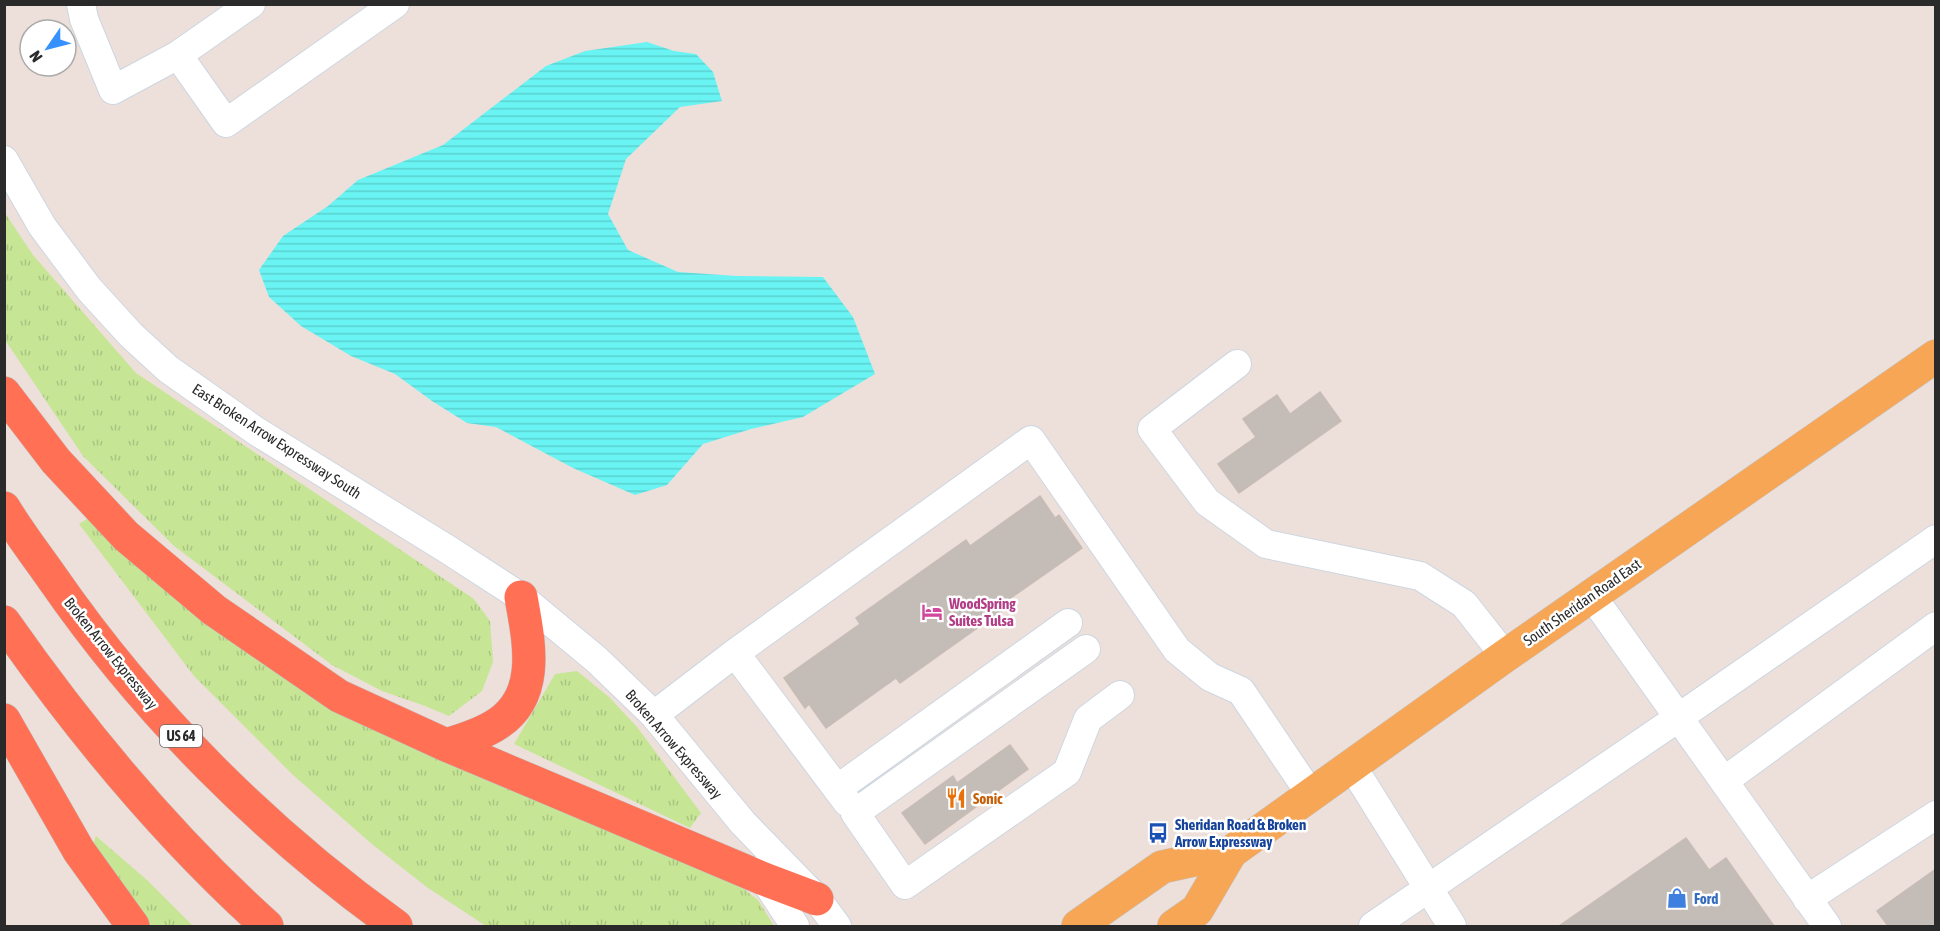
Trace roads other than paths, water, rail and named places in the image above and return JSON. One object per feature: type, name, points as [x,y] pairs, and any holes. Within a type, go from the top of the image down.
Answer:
[{"type":"highway","points":[[4,393],[56,461],[126,536],[214,610],[339,696],[446,745],[764,879],[817,899]]},
{"type":"highway","name":"Broken Arrow Expressway","points":[[4,508],[79,616],[147,700],[210,767],[276,829],[351,894],[396,927]]},
{"type":"highway","points":[[446,745],[476,736],[496,725],[513,709],[526,690],[529,642],[521,597]]},
{"type":"highway","points":[[4,622],[52,688],[117,769],[181,842],[267,927]]},
{"type":"highway","points":[[4,720],[79,851],[133,927]]},
{"type":"main road","name":"South Sheridan Road East","points":[[1078,927],[1162,867],[1231,852],[1505,656],[1935,356]]},
{"type":"main road","name":"South Sheridan Road East","points":[[1174,927],[1197,910],[1231,852]]},
{"type":"street","points":[[90,9],[113,90],[178,55],[251,4]]},
{"type":"street","points":[[178,55],[226,123],[395,4]]},
{"type":"street","name":"East Broken Arrow Expressway South","points":[[4,160],[42,226],[89,289],[131,335],[168,369],[256,431],[521,597]]},
{"type":"street","points":[[1237,364],[1152,429],[1207,502],[1266,544],[1420,576],[1464,604],[1505,656]]},
{"type":"street","points":[[654,716],[735,653],[1031,440],[1177,650],[1210,677],[1240,691],[1311,795]]},
{"type":"street","points":[[1373,927],[1935,538]]},
{"type":"street","points":[[1592,596],[1827,927]]},
{"type":"street","name":"Broken Arrow Expressway","points":[[521,597],[597,660],[654,716],[744,823],[817,899],[837,927]]},
{"type":"street","points":[[837,789],[1068,623]]},
{"type":"street","points":[[1724,781],[1935,626]]},
{"type":"street","points":[[855,813],[1086,649]]},
{"type":"street","points":[[735,653],[855,813],[905,885],[1067,772],[1088,719],[1120,695]]},
{"type":"street","points":[[1352,766],[1452,927]]},
{"type":"street","points":[[1807,899],[1935,815]]},
{"type":"street","name":"Broken Arrow Expressway","points":[[744,823],[764,879],[795,927]]},
{"type":"water","points":[[647,42],[674,51],[696,54],[713,72],[722,101],[680,107],[626,159],[608,214],[628,250],[678,272],[737,276],[823,277],[853,317],[875,374],[803,417],[751,429],[703,444],[667,485],[635,495],[573,468],[496,427],[467,423],[395,374],[351,356],[301,326],[269,297],[259,270],[283,236],[328,206],[358,180],[443,145],[546,66],[585,51]]},
{"type":"place","name":"WoodSpring Suites Tulsa","points":[[932,612]]},
{"type":"place","name":"Sonic","points":[[956,798]]},
{"type":"place","name":"Sheridan Road & Broken Arrow Expressway","points":[[1158,833]]},
{"type":"place","name":"Ford","points":[[1677,898]]}]
